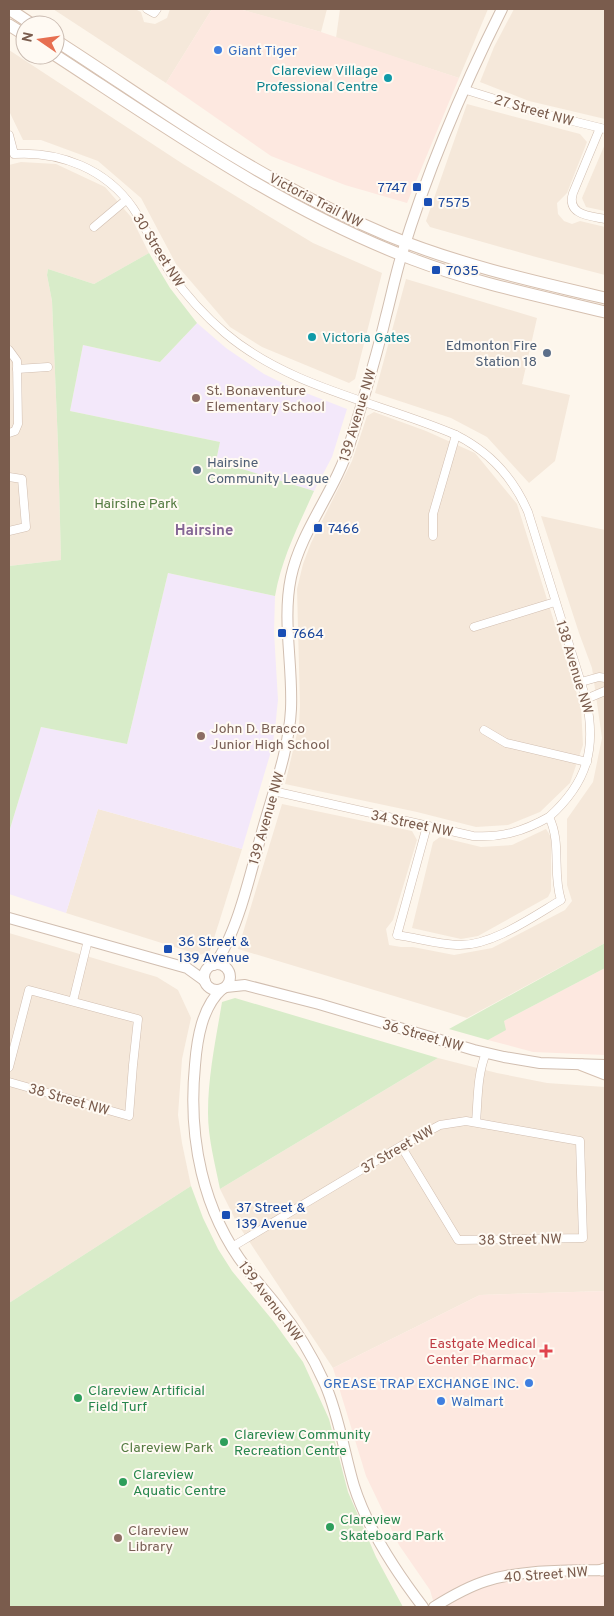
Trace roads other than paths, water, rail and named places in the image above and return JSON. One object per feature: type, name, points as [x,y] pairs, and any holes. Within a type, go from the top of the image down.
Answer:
[{"type":"main road","name":"Victoria Trail NW","points":[[65,47],[274,180],[343,214],[406,242],[488,269],[605,298]]},
{"type":"main road","name":"Victoria Trail NW","points":[[65,62],[199,150],[299,209],[402,255],[456,275],[605,312]]},
{"type":"main road","points":[[582,1065],[605,1074]]},
{"type":"street","points":[[147,9],[154,13],[157,9]]},
{"type":"street","name":"139 Avenue NW","points":[[212,966],[226,945],[240,909],[285,750],[291,714],[287,609],[292,574],[302,546],[341,468],[351,442],[402,255],[431,166],[463,89],[502,9]]},
{"type":"street","name":"27 Street NW","points":[[463,89],[519,107],[603,128]]},
{"type":"street","points":[[603,128],[573,193],[572,207],[581,214],[605,219]]},
{"type":"street","name":"30 Street NW","points":[[9,135],[11,155],[46,155],[68,160],[79,164],[110,183],[136,213],[172,275],[198,307],[225,333],[259,358],[307,382],[456,435],[477,446],[491,458],[506,473],[516,487]]},
{"type":"street","name":"30 Street NW","points":[[94,227],[126,200]]},
{"type":"street","points":[[9,350],[17,361],[18,424],[16,430],[9,433]]},
{"type":"street","points":[[17,369],[48,367]]},
{"type":"street","points":[[433,536],[433,514],[456,435]]},
{"type":"street","points":[[9,477],[22,479],[26,527],[9,531]]},
{"type":"street","name":"138 Avenue NW","points":[[516,487],[528,512],[581,682],[592,734],[587,762],[580,781],[549,817]]},
{"type":"street","name":"138 Avenue NW","points":[[474,627],[555,602]]},
{"type":"street","points":[[581,682],[599,677],[605,678]]},
{"type":"street","points":[[586,699],[605,691]]},
{"type":"street","points":[[484,730],[506,742],[587,762]]},
{"type":"street","name":"34 Street NW","points":[[273,791],[473,836],[494,836],[520,831],[549,817]]},
{"type":"street","points":[[427,826],[397,935],[459,945],[484,941],[510,931],[561,900],[557,887],[555,834],[549,817]]},
{"type":"street","points":[[9,918],[187,968],[222,966],[229,973],[228,984],[224,988],[214,990],[187,968]]},
{"type":"street","points":[[9,1067],[29,990],[73,1001],[88,940]]},
{"type":"street","name":"139 Avenue NW","points":[[226,945],[229,973]]},
{"type":"street","points":[[206,983],[205,973],[212,966]]},
{"type":"street","name":"36 Street NW","points":[[229,973],[245,985],[319,1004],[486,1053],[540,1063],[605,1065]]},
{"type":"street","name":"139 Avenue NW","points":[[206,983],[208,1008]]},
{"type":"street","name":"36 Street NW","points":[[224,988],[245,985]]},
{"type":"street","name":"139 Avenue NW","points":[[224,988],[214,996],[208,1008],[198,1043],[194,1078],[194,1140],[207,1195],[232,1247],[290,1323],[315,1363],[330,1398],[359,1499],[388,1555],[423,1607]]},
{"type":"street","name":"38 Street NW","points":[[9,1082],[129,1116],[132,1065],[138,1019],[73,1001]]},
{"type":"street","points":[[476,1122],[481,1065],[486,1053]]},
{"type":"street","name":"37 Street NW","points":[[232,1247],[401,1146],[440,1125],[456,1122],[476,1122],[580,1141],[583,1238]]},
{"type":"street","name":"38 Street NW","points":[[401,1146],[458,1240],[583,1238]]},
{"type":"street","name":"40 Street NW","points":[[434,1607],[484,1581],[504,1576],[604,1570]]},
{"type":"place","name":"Giant Tiger","points":[[218,50]]},
{"type":"place","name":"Clareview Village Professional Centre","points":[[388,78]]},
{"type":"place","name":"7747","points":[[417,187]]},
{"type":"place","name":"7575","points":[[428,202]]},
{"type":"place","name":"7035","points":[[436,270]]},
{"type":"place","name":"Victoria Gates","points":[[312,337]]},
{"type":"place","name":"Edmonton Fire Station 18","points":[[547,353]]},
{"type":"place","name":"St. Bonaventure Elementary School","points":[[196,398]]},
{"type":"place","name":"Hairsine Community League","points":[[197,470]]},
{"type":"place","name":"7466","points":[[318,528]]},
{"type":"place","name":"7664","points":[[282,633]]},
{"type":"place","name":"John D. Bracco Junior High School","points":[[201,736]]},
{"type":"place","name":"36 Street & 139 Avenue","points":[[168,949]]},
{"type":"place","name":"37 Street & 139 Avenue","points":[[226,1215]]},
{"type":"place","name":"Eastgate Medical Center Pharmacy","points":[[546,1351]]},
{"type":"place","name":"GREASE TRAP EXCHANGE INC.","points":[[529,1383]]},
{"type":"place","name":"Clareview Artificial Field Turf","points":[[78,1398]]},
{"type":"place","name":"Walmart","points":[[441,1401]]},
{"type":"place","name":"Clareview Community Recreation Centre","points":[[224,1442]]},
{"type":"place","name":"Clareview Aquatic Centre","points":[[123,1482]]},
{"type":"place","name":"Clareview Skateboard Park","points":[[330,1527]]},
{"type":"place","name":"Clareview Library","points":[[118,1538]]},
{"type":"district","name":"Hairsine","points":[[204,530]]},
{"type":"park label","name":"Hairsine Park","points":[[136,503]]},
{"type":"park label","name":"Clareview Park","points":[[167,1447]]}]
